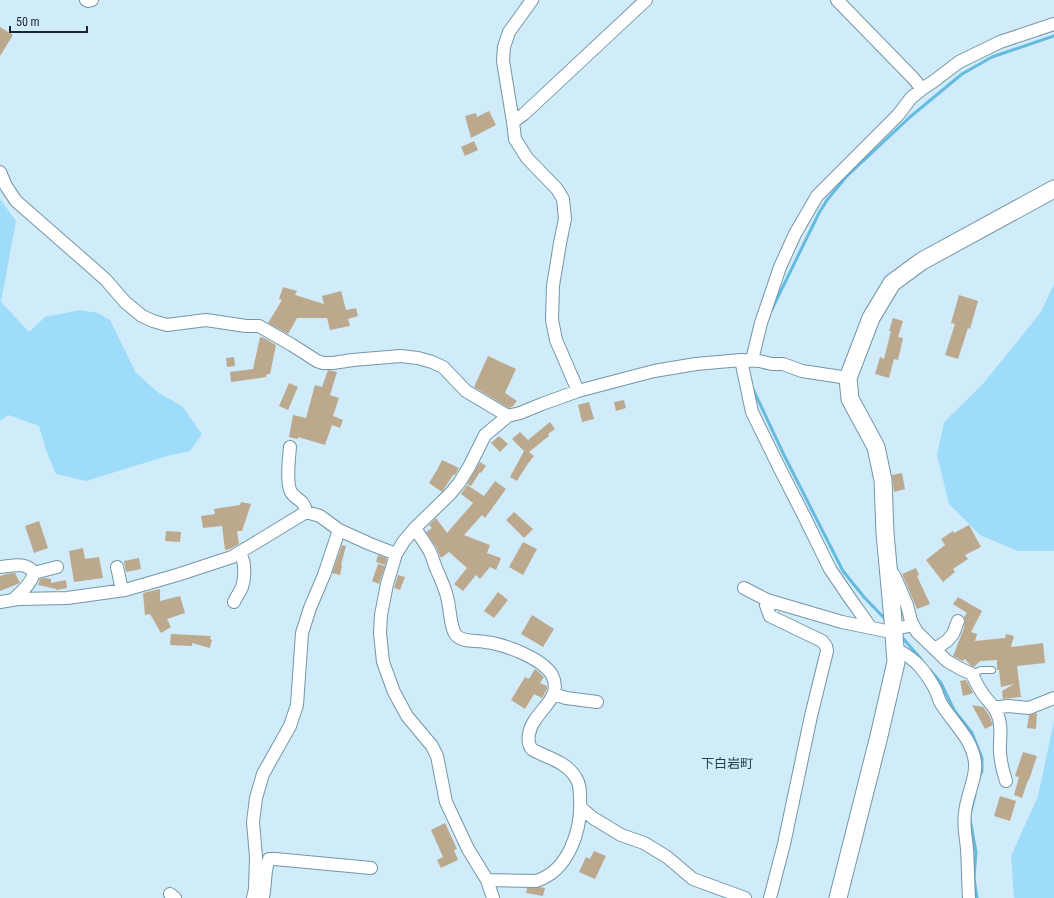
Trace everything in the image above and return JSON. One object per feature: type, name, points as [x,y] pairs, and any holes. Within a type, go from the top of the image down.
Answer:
[{"type":"street","points":[[86,0],[92,0]]},
{"type":"street","points":[[532,0],[508,32],[504,47],[503,61],[515,139],[527,158],[557,189],[563,200],[565,219],[553,286],[552,320],[556,340],[578,391]]},
{"type":"street","points":[[513,122],[524,114],[646,0]]},
{"type":"street","points":[[837,0],[922,89]]},
{"type":"street","points":[[871,628],[830,568],[752,412],[746,360],[761,323],[780,266],[795,234],[817,196],[898,115],[911,98],[959,62],[1000,42],[1054,24]]},
{"type":"street","points":[[0,172],[6,186],[16,201],[106,280],[125,302],[142,316],[167,325],[206,320],[246,326],[259,326],[317,361],[323,363],[400,356],[418,358],[443,367],[466,391],[508,416]]},
{"type":"street","points":[[838,898],[881,729],[896,662],[884,533],[883,480],[876,447],[850,399],[848,378],[871,318],[892,283],[922,261],[1054,189]]},
{"type":"street","points":[[493,898],[487,880],[468,849],[446,802],[437,756],[432,746],[407,716],[394,692],[383,662],[380,633],[381,615],[387,584],[396,554],[404,541],[459,483],[485,435],[508,416],[578,391],[654,371],[696,364],[746,360],[759,361],[772,364],[783,364],[802,371],[848,378]]},
{"type":"street","points":[[290,447],[288,484],[291,493],[305,505],[306,512]]},
{"type":"street","points":[[0,602],[14,599],[67,598],[122,590],[177,575],[232,557],[306,512],[320,516],[339,530],[396,554]]},
{"type":"street","points":[[415,528],[431,554],[447,596],[453,630],[457,636],[464,639],[486,642],[509,648],[532,657],[552,675],[554,682],[554,694],[530,727],[528,738],[530,748],[564,765],[572,772],[580,786],[580,814],[578,823],[570,850],[563,862],[544,879],[536,881],[487,880]]},
{"type":"street","points":[[254,898],[256,858],[254,822],[256,798],[263,774],[290,726],[297,706],[302,633],[339,530]]},
{"type":"street","points":[[234,602],[242,586],[244,570],[243,557],[239,553]]},
{"type":"street","points":[[0,567],[20,565],[27,566],[34,573]]},
{"type":"street","points":[[34,573],[57,567]]},
{"type":"street","points":[[117,567],[122,590]]},
{"type":"street","points":[[888,572],[894,575],[917,632],[947,661],[972,674],[976,684],[994,707],[999,717],[1000,752],[1002,768],[1006,781]]},
{"type":"street","points":[[14,599],[29,584],[34,573]]},
{"type":"street","points":[[744,588],[766,600],[842,622],[886,631],[913,625]]},
{"type":"street","points":[[766,600],[766,605],[770,616],[822,641],[826,646],[827,651],[811,716],[784,844],[770,898]]},
{"type":"street","points":[[935,649],[954,634],[958,621]]},
{"type":"street","points":[[894,648],[906,654],[921,668],[932,683],[949,716],[971,745],[976,764],[964,814],[969,898]]},
{"type":"street","points":[[554,694],[566,698],[597,702]]},
{"type":"street","points":[[994,707],[1008,706],[1029,708],[1054,698]]},
{"type":"street","points":[[580,807],[593,818],[621,835],[644,843],[667,858],[693,879],[746,898]]},
{"type":"street","points":[[261,898],[263,897],[265,888],[266,865],[269,859],[275,858],[371,868]]},
{"type":"lane","points":[[972,674],[981,670],[992,670]]},
{"type":"shaded area","points":[[0,199],[16,221],[1,302],[29,332],[45,317],[80,310],[98,313],[110,320],[136,373],[159,393],[182,406],[202,434],[190,451],[167,456],[86,481],[56,474],[46,450],[39,426],[8,415],[0,421]]},
{"type":"shaded area","points":[[1054,284],[1054,551],[1018,551],[980,535],[949,504],[937,455],[944,422],[982,385],[1041,312]]},
{"type":"shaded area","points":[[1054,721],[1054,898],[1014,898],[1011,856],[1038,796]]},
{"type":"building","points":[[0,27],[13,35],[0,56]]},
{"type":"building","points":[[489,111],[496,125],[471,138],[465,116],[476,113],[477,117]]},
{"type":"building","points":[[474,141],[478,150],[465,156],[461,147]]},
{"type":"building","points":[[283,287],[297,291],[295,295],[324,304],[322,296],[341,291],[346,310],[356,308],[358,316],[348,319],[350,326],[330,330],[327,318],[297,318],[288,334],[268,323],[282,300],[279,299]]},
{"type":"building","points":[[959,295],[978,301],[970,329],[968,328],[958,359],[945,355],[955,324],[951,323]]},
{"type":"building","points":[[893,318],[903,321],[898,337],[903,338],[898,360],[894,359],[889,378],[875,374],[880,357],[884,359]]},
{"type":"building","points":[[260,337],[276,345],[270,374],[267,374],[266,377],[231,382],[230,372],[253,369]]},
{"type":"building","points":[[488,356],[516,369],[505,393],[517,401],[512,407],[509,408],[474,387]]},
{"type":"building","points":[[234,357],[235,366],[227,367],[226,358]]},
{"type":"building","points":[[328,370],[337,372],[330,395],[339,398],[333,416],[343,420],[340,428],[332,425],[325,445],[298,437],[298,439],[289,437],[293,415],[306,418],[315,385],[322,387]]},
{"type":"building","points":[[289,383],[298,387],[288,410],[279,406]]},
{"type":"building","points":[[624,400],[626,408],[616,411],[614,402]]},
{"type":"building","points":[[589,402],[594,419],[582,422],[578,405]]},
{"type":"building","points":[[550,422],[555,429],[548,434],[549,436],[529,452],[534,456],[517,481],[510,477],[524,451],[512,439],[520,432],[528,440]]},
{"type":"building","points":[[499,436],[508,444],[500,452],[491,443]]},
{"type":"building","points":[[442,460],[459,468],[442,492],[429,483]]},
{"type":"building","points":[[480,462],[486,466],[471,486],[467,484]]},
{"type":"building","points":[[902,473],[905,489],[894,492],[892,475]]},
{"type":"building","points":[[495,481],[506,489],[485,518],[482,515],[464,535],[490,545],[487,553],[501,558],[496,570],[490,567],[480,579],[476,575],[463,591],[454,584],[467,568],[449,552],[441,558],[426,532],[432,528],[429,525],[436,518],[447,533],[473,503],[461,494],[467,485],[484,496]]},
{"type":"building","points":[[241,502],[251,504],[242,531],[237,531],[239,544],[225,550],[222,526],[203,528],[201,516],[215,514],[214,509],[240,505]]},
{"type":"building","points":[[514,512],[533,529],[524,538],[506,520]]},
{"type":"building","points":[[39,521],[48,548],[34,553],[25,526]]},
{"type":"building","points":[[969,525],[981,547],[965,555],[968,559],[953,569],[955,572],[943,582],[926,560],[945,545],[941,539],[953,531],[954,533]]},
{"type":"building","points":[[166,531],[181,532],[180,542],[165,541]]},
{"type":"building","points":[[523,542],[537,549],[523,575],[509,567]]},
{"type":"building","points":[[342,545],[346,546],[340,575],[332,573]]},
{"type":"building","points":[[83,548],[85,559],[99,557],[103,578],[74,582],[69,551]]},
{"type":"building","points":[[378,555],[387,558],[385,565],[376,562]]},
{"type":"building","points":[[139,558],[141,569],[126,572],[124,561]]},
{"type":"building","points":[[378,564],[385,566],[379,584],[372,581]]},
{"type":"building","points":[[916,568],[919,575],[917,576],[930,604],[917,609],[902,574]]},
{"type":"building","points":[[15,573],[20,583],[0,591],[0,576]]},
{"type":"building","points":[[398,575],[405,577],[400,590],[394,588]]},
{"type":"building","points":[[40,579],[51,579],[51,583],[66,580],[67,588],[56,590],[38,585]]},
{"type":"building","points":[[160,589],[160,601],[180,596],[185,613],[167,619],[171,627],[161,633],[150,614],[145,615],[143,593]]},
{"type":"building","points":[[498,592],[508,600],[494,618],[484,611]]},
{"type":"building","points":[[958,597],[982,611],[971,632],[977,634],[975,641],[1005,638],[1006,634],[1014,636],[1011,647],[1043,643],[1045,663],[1017,666],[1021,697],[1003,699],[1002,691],[1014,684],[1001,687],[999,670],[997,670],[997,660],[980,661],[974,667],[965,659],[963,661],[953,656],[964,628],[964,617],[967,613],[953,604]]},
{"type":"building","points":[[532,615],[554,629],[543,647],[521,634]]},
{"type":"building","points":[[171,634],[211,636],[210,639],[212,640],[210,648],[192,643],[192,646],[170,645]]},
{"type":"building","points":[[535,669],[544,677],[540,683],[547,686],[547,689],[542,698],[534,694],[525,709],[511,700],[525,677],[529,679]]},
{"type":"building","points":[[966,680],[973,693],[963,696],[960,681]]},
{"type":"building","points":[[972,705],[983,707],[989,715],[993,725],[985,729]]},
{"type":"building","points":[[1037,713],[1036,729],[1027,728],[1029,715]]},
{"type":"building","points":[[1023,752],[1037,756],[1022,798],[1014,795],[1019,777],[1015,776]]},
{"type":"building","points":[[1000,796],[1016,801],[1010,821],[994,816]]},
{"type":"building","points":[[445,823],[457,849],[454,850],[458,860],[441,868],[437,860],[443,857],[431,830]]},
{"type":"building","points":[[594,851],[606,856],[595,879],[579,872],[586,857],[590,859]]},
{"type":"building","points":[[527,888],[545,888],[543,896],[526,893]]},
{"type":"waterway","points":[[771,311],[819,213],[827,200],[846,177],[910,117],[962,74],[992,57],[1054,36]]},
{"type":"waterway","points":[[752,387],[784,455],[843,571],[864,597],[886,620]]},
{"type":"waterway","points":[[901,636],[921,659]]},
{"type":"waterway","points":[[930,670],[941,683],[954,710],[972,733],[982,758],[982,771],[979,778]]},
{"type":"waterway","points":[[971,811],[975,795]]},
{"type":"waterway","points":[[970,819],[976,852],[974,878],[977,898]]},
{"type":"district","name":"下白岩町","points":[[727,763]]}]
